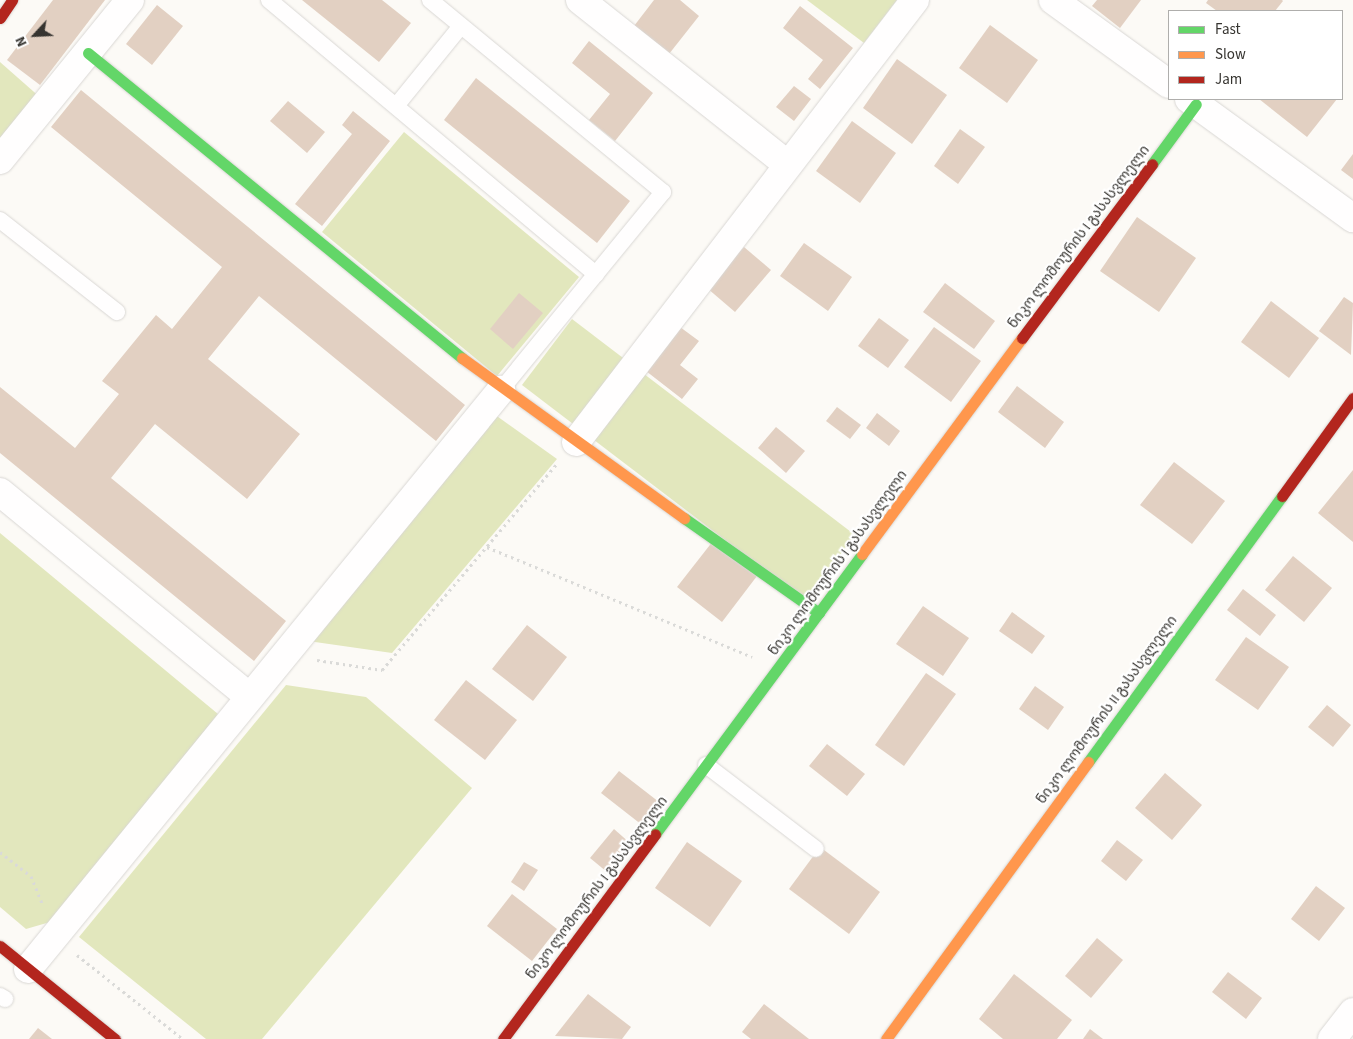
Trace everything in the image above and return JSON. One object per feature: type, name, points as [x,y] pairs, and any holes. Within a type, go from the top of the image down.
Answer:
[{"type":"street","points":[[0,18],[12,0]]},
{"type":"street","points":[[0,160],[130,0]]},
{"type":"street","points":[[580,0],[788,166]]},
{"type":"street","points":[[576,442],[915,0]]},
{"type":"street","points":[[1054,0],[1168,83]]},
{"type":"street","points":[[88,52],[501,390],[819,613]]},
{"type":"street","points":[[1193,101],[1353,218]]},
{"type":"street","name":"ნიკო ლომოურის I გასასვლელი","points":[[503,1039],[779,668],[1193,101]]},
{"type":"street","points":[[28,969],[501,390]]},
{"type":"street","name":"ნიკო ლომოურის II გასასვლელი","points":[[886,1039],[1353,398]]},
{"type":"street","points":[[0,492],[250,697]]},
{"type":"street","points":[[0,946],[115,1039]]},
{"type":"street","points":[[1332,1039],[1353,1012]]},
{"type":"lane","points":[[269,0],[596,274]]},
{"type":"lane","points":[[430,0],[663,192],[501,390]]},
{"type":"lane","points":[[396,106],[461,26]]},
{"type":"lane","points":[[0,220],[117,312]]},
{"type":"lane","points":[[706,765],[816,849]]},
{"type":"path","points":[[284,656],[382,670],[576,442]]},
{"type":"path","points":[[487,547],[779,668]]},
{"type":"path","points":[[0,852],[31,876],[55,937],[183,1039]]},
{"type":"green space","points":[[807,0],[897,0],[864,43]]},
{"type":"green space","points":[[0,62],[42,99],[0,151]]},
{"type":"green space","points":[[404,132],[579,277],[497,376],[322,232]]},
{"type":"green space","points":[[572,319],[855,535],[805,601],[522,385]]},
{"type":"green space","points":[[494,414],[557,459],[392,653],[308,641]]},
{"type":"green space","points":[[0,533],[218,714],[57,920],[26,929],[0,907]]},
{"type":"green space","points":[[286,685],[366,697],[472,788],[262,1039],[206,1039],[79,937]]},
{"type":"building","points":[[53,0],[105,0],[40,85],[7,60]]},
{"type":"building","points":[[302,0],[382,0],[411,23],[379,62]]},
{"type":"building","points":[[654,0],[680,0],[699,16],[669,54],[634,26]]},
{"type":"building","points":[[1097,0],[1141,0],[1120,28],[1092,6]]},
{"type":"building","points":[[1208,0],[1283,1],[1276,10],[1216,10],[1206,3]]},
{"type":"building","points":[[157,5],[183,26],[152,65],[126,44]]},
{"type":"building","points":[[800,6],[853,48],[820,89],[808,79],[823,60],[783,28]]},
{"type":"building","points":[[990,25],[1038,60],[1007,103],[959,68]]},
{"type":"building","points":[[589,41],[653,93],[615,141],[589,120],[610,94],[572,63]]},
{"type":"building","points":[[897,59],[947,95],[912,144],[863,108]]},
{"type":"building","points":[[476,78],[630,201],[597,243],[444,120]]},
{"type":"building","points":[[794,86],[811,99],[794,121],[776,107]]},
{"type":"building","points":[[81,90],[465,405],[436,441],[259,296],[208,359],[300,434],[247,499],[155,424],[111,478],[286,621],[254,661],[0,453],[0,387],[75,448],[119,394],[102,381],[156,315],[172,329],[222,267],[51,127]]},
{"type":"building","points":[[1260,100],[1336,100],[1307,137]]},
{"type":"building","points":[[288,101],[325,132],[307,153],[270,121]]},
{"type":"building","points":[[353,111],[390,141],[322,226],[295,204],[352,134],[342,125]]},
{"type":"building","points":[[852,121],[896,153],[860,203],[816,171]]},
{"type":"building","points":[[960,129],[985,147],[958,184],[934,166]]},
{"type":"building","points":[[1353,154],[1353,179],[1341,170]]},
{"type":"building","points":[[1137,217],[1196,258],[1159,312],[1100,271]]},
{"type":"building","points":[[804,243],[852,277],[828,311],[780,276]]},
{"type":"building","points":[[744,247],[771,270],[735,312],[707,288]]},
{"type":"building","points":[[945,283],[995,321],[974,349],[923,312]]},
{"type":"building","points":[[519,293],[543,313],[513,349],[490,329]]},
{"type":"building","points":[[1344,297],[1353,303],[1351,355],[1319,331]]},
{"type":"building","points":[[1271,301],[1319,338],[1289,378],[1241,342]]},
{"type":"building","points":[[879,318],[909,340],[888,368],[858,346]]},
{"type":"building","points":[[680,327],[699,341],[680,365],[698,379],[682,399],[646,371]]},
{"type":"building","points":[[934,327],[981,361],[951,402],[904,367]]},
{"type":"building","points":[[1017,386],[1064,422],[1045,448],[998,412]]},
{"type":"building","points":[[837,407],[861,425],[850,439],[826,421]]},
{"type":"building","points":[[877,413],[900,431],[889,446],[866,428]]},
{"type":"building","points":[[776,427],[805,451],[786,473],[758,448]]},
{"type":"building","points":[[1174,462],[1225,501],[1192,544],[1140,505]]},
{"type":"building","points":[[1353,470],[1353,542],[1318,513]]},
{"type":"building","points":[[713,541],[757,576],[722,622],[677,587]]},
{"type":"building","points":[[1293,556],[1332,588],[1304,622],[1265,590]]},
{"type":"building","points":[[1243,589],[1276,615],[1260,636],[1227,610]]},
{"type":"building","points":[[923,606],[969,638],[943,676],[896,644]]},
{"type":"building","points":[[1012,612],[1045,636],[1032,654],[999,631]]},
{"type":"building","points":[[527,625],[567,657],[533,701],[492,669]]},
{"type":"building","points":[[1246,637],[1289,667],[1258,710],[1215,680]]},
{"type":"building","points":[[926,673],[956,694],[904,766],[875,745]]},
{"type":"building","points":[[466,680],[517,720],[485,760],[434,720]]},
{"type":"building","points":[[1035,686],[1064,707],[1048,730],[1019,709]]},
{"type":"building","points":[[1327,705],[1351,725],[1333,747],[1308,727]]},
{"type":"building","points":[[827,744],[865,774],[847,796],[809,766]]},
{"type":"building","points":[[619,771],[659,802],[642,825],[601,793]]},
{"type":"building","points":[[1165,773],[1202,805],[1172,840],[1135,808]]},
{"type":"building","points":[[614,829],[631,844],[607,872],[590,858]]},
{"type":"building","points":[[1117,840],[1143,860],[1126,881],[1101,861]]},
{"type":"building","points":[[687,842],[742,881],[710,927],[655,888]]},
{"type":"building","points":[[820,847],[880,892],[849,934],[789,889]]},
{"type":"building","points":[[524,862],[538,870],[524,891],[511,882]]},
{"type":"building","points":[[1316,886],[1345,908],[1319,941],[1291,919]]},
{"type":"building","points":[[512,894],[557,929],[532,961],[487,926]]},
{"type":"building","points":[[1097,938],[1123,960],[1091,998],[1065,976]]},
{"type":"building","points":[[1228,972],[1262,998],[1246,1019],[1212,992]]},
{"type":"building","points":[[1014,974],[1072,1020],[1057,1039],[1003,1039],[979,1019]]},
{"type":"building","points":[[588,994],[631,1027],[622,1039],[555,1036]]},
{"type":"building","points":[[764,1004],[809,1039],[751,1039],[742,1032]]},
{"type":"building","points":[[38,1028],[52,1039],[29,1039]]},
{"type":"building","points":[[1090,1029],[1103,1039],[1083,1039]]},
{"type":"traffic: fast","points":[[88,53],[462,358]]},
{"type":"traffic: fast","points":[[1152,164],[1196,104]]},
{"type":"traffic: fast","points":[[1088,762],[1282,496]]},
{"type":"traffic: fast","points":[[684,518],[819,613]]},
{"type":"traffic: fast","points":[[655,834],[862,554]]},
{"type":"traffic: slow","points":[[862,554],[1022,338]]},
{"type":"traffic: slow","points":[[462,358],[684,518]]},
{"type":"traffic: slow","points":[[886,1039],[1088,762]]},
{"type":"traffic: jam","points":[[0,18],[12,0]]},
{"type":"traffic: jam","points":[[1022,338],[1152,164]]},
{"type":"traffic: jam","points":[[1282,496],[1353,398]]},
{"type":"traffic: jam","points":[[503,1039],[655,834]]},
{"type":"traffic: jam","points":[[0,946],[115,1039]]}]
